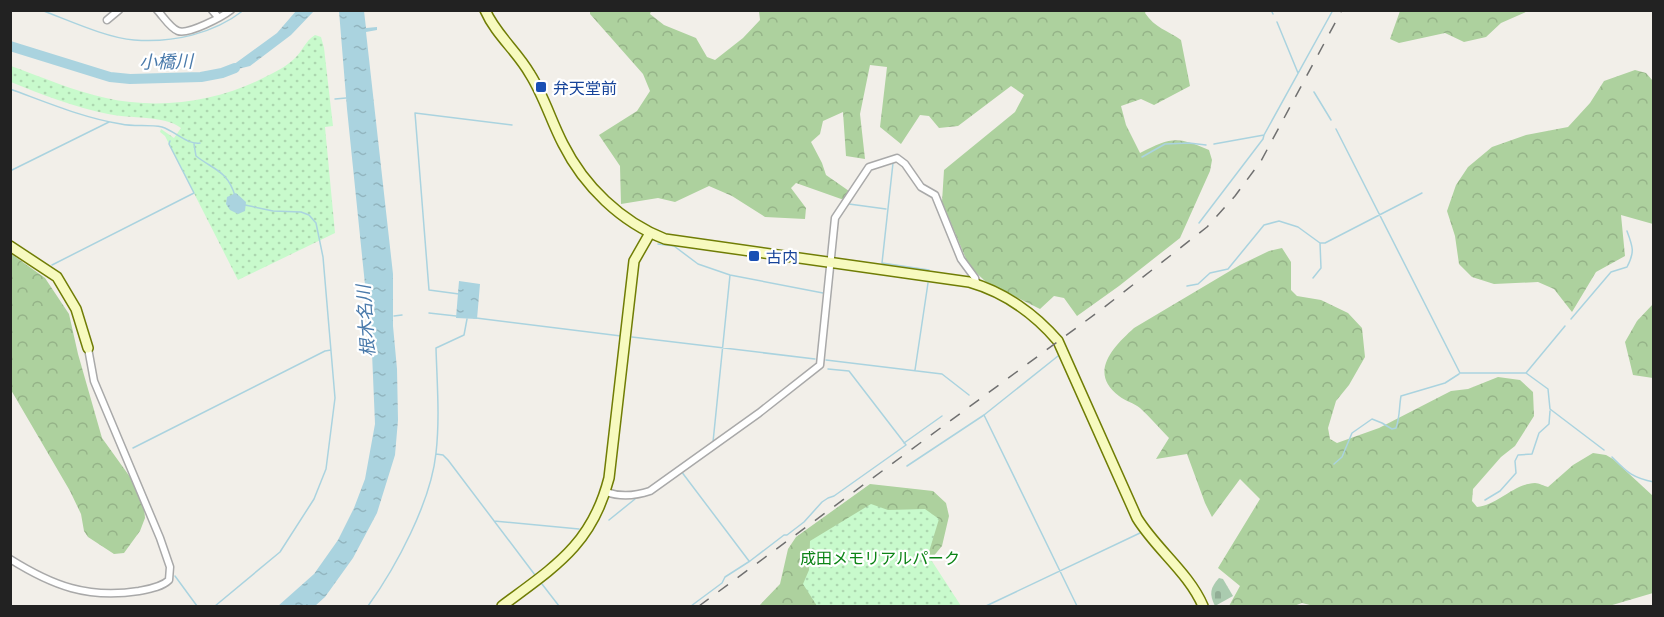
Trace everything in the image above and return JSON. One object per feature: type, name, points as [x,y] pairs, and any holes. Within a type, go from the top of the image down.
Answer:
[{"type":"street","points":[[107,20],[119,10]]},
{"type":"street","points":[[158,10],[178,31],[191,30],[231,10]]},
{"type":"street","points":[[212,10],[218,17]]},
{"type":"street","points":[[485,10],[499,34],[530,74],[563,145],[584,178],[617,211],[650,233],[664,239],[976,285],[998,294],[1030,313],[1058,341],[1137,518],[1192,588],[1203,606]]},
{"type":"street","points":[[606,492],[632,495],[650,490],[673,476],[759,413],[820,365],[835,218],[869,167],[897,158],[905,164],[921,187],[935,195],[961,259],[975,278],[976,285]]},
{"type":"street","points":[[502,606],[573,550],[594,521],[606,492],[618,411],[634,261],[650,233]]},
{"type":"street","points":[[10,246],[57,277],[76,309],[88,348],[94,381],[160,538],[170,567],[170,580],[165,584],[145,590],[109,595],[99,594],[54,584],[10,559]]},
{"type":"green space","points":[[1400,10],[1528,11],[1501,23],[1486,37],[1464,42],[1445,33],[1399,43],[1390,39]]},
{"type":"green space","points":[[590,11],[651,11],[650,14],[664,25],[696,38],[707,57],[715,60],[743,38],[760,20],[759,11],[1146,11],[1145,13],[1153,22],[1181,40],[1190,86],[1154,105],[1141,99],[1121,106],[1126,125],[1140,153],[1174,140],[1189,142],[1209,150],[1212,160],[1210,171],[1180,238],[1077,316],[1064,298],[1054,296],[1040,309],[986,282],[969,266],[942,202],[944,170],[1015,112],[1024,95],[1011,86],[958,126],[939,128],[929,116],[920,115],[901,144],[880,127],[887,67],[870,65],[860,114],[865,159],[846,156],[843,112],[823,121],[820,134],[811,142],[826,175],[849,191],[844,200],[796,183],[791,188],[806,208],[805,219],[765,217],[732,196],[709,186],[675,202],[658,198],[621,204],[620,166],[599,135],[637,111],[650,91],[643,74],[590,14]]},
{"type":"green space","points":[[315,35],[321,37],[324,48],[333,126],[325,127],[335,233],[238,280],[165,136],[160,132],[161,129],[174,138],[181,128],[166,121],[117,116],[83,108],[11,82],[11,66],[70,88],[126,102],[168,103],[209,98],[248,85],[274,73],[294,59]]},
{"type":"green space","points":[[1635,70],[1646,73],[1653,81],[1653,224],[1621,215],[1625,256],[1596,272],[1572,312],[1554,289],[1538,282],[1494,284],[1472,277],[1459,264],[1455,236],[1447,211],[1456,185],[1468,167],[1492,147],[1526,135],[1568,127],[1590,103],[1604,81]]},
{"type":"green space","points":[[1282,248],[1291,262],[1291,290],[1297,296],[1321,300],[1348,313],[1362,328],[1365,357],[1349,385],[1336,401],[1328,428],[1330,439],[1337,443],[1379,428],[1451,391],[1468,389],[1498,377],[1520,380],[1533,392],[1534,416],[1515,446],[1501,457],[1473,489],[1472,501],[1477,507],[1492,503],[1527,484],[1537,483],[1548,487],[1573,465],[1593,453],[1606,455],[1653,496],[1653,593],[1609,606],[1314,606],[1302,603],[1294,606],[1229,606],[1240,586],[1218,568],[1260,499],[1240,479],[1212,517],[1187,454],[1156,459],[1169,438],[1140,408],[1121,398],[1110,387],[1105,378],[1105,369],[1107,360],[1118,343],[1134,328],[1240,265],[1269,251]]},
{"type":"green space","points":[[10,253],[45,278],[69,314],[102,438],[143,495],[145,518],[140,531],[124,553],[114,554],[88,537],[84,531],[81,514],[70,491],[11,390]]},
{"type":"green space","points":[[1653,304],[1653,378],[1633,375],[1625,342],[1637,321]]},
{"type":"green space","name":"成田メモリアルパーク","points":[[870,484],[933,491],[946,503],[949,516],[942,546],[892,606],[759,606],[780,584],[788,549],[796,537]]},
{"type":"green space","name":"成田メモリアルパーク","points":[[871,504],[888,510],[925,509],[939,519],[928,555],[961,606],[817,606],[803,584],[809,570],[810,541]]},
{"type":"green space","points":[[1219,578],[1223,579],[1233,596],[1215,606],[1211,591]]},
{"type":"water","points":[[296,11],[314,11],[291,35],[250,66],[222,73],[277,33]]},
{"type":"water","points":[[339,11],[364,11],[366,28],[377,27],[377,30],[366,32],[393,274],[398,420],[395,455],[377,513],[353,558],[325,597],[315,606],[278,606],[314,574],[338,540],[365,479],[375,424],[372,353]]},
{"type":"water","points":[[236,193],[246,202],[245,211],[238,214],[230,210],[226,204],[227,197]]},
{"type":"water","points":[[459,281],[480,284],[477,319],[456,318]]},
{"type":"waterway","points":[[41,10],[112,36],[149,41],[178,38],[206,31],[244,10]]},
{"type":"waterway","points":[[1271,10],[1273,14]]},
{"type":"waterway","points":[[1214,144],[1264,135],[1333,10]]},
{"type":"waterway","points":[[1277,22],[1298,73]]},
{"type":"waterway","name":"小橋川","points":[[10,46],[110,77],[130,79],[201,77],[235,68]]},
{"type":"waterway","points":[[10,89],[93,118],[126,125],[162,127],[190,142],[200,143]]},
{"type":"waterway","points":[[1314,92],[1331,120]]},
{"type":"waterway","points":[[335,99],[346,98]]},
{"type":"waterway","points":[[459,294],[429,290],[415,113],[512,125]]},
{"type":"waterway","points":[[10,171],[109,122]]},
{"type":"waterway","points":[[1336,129],[1460,373],[1526,373],[1548,389],[1550,409],[1604,450]]},
{"type":"waterway","points":[[1199,223],[1264,135]]},
{"type":"waterway","points":[[52,265],[194,193],[169,144],[170,141]]},
{"type":"waterway","points":[[194,144],[196,156],[224,176],[235,196]]},
{"type":"waterway","points":[[1142,157],[1165,144],[1206,145]]},
{"type":"waterway","points":[[893,163],[882,263],[929,270]]},
{"type":"waterway","points":[[1187,286],[1198,284],[1210,273],[1228,269],[1264,225],[1279,221],[1298,227],[1320,243],[1325,243],[1422,193]]},
{"type":"waterway","points":[[849,204],[886,209]]},
{"type":"waterway","points":[[215,606],[280,552],[314,499],[326,469],[335,398],[323,257],[316,223],[309,215],[301,212],[273,211],[245,205]]},
{"type":"waterway","points":[[1571,319],[1611,272],[1627,267],[1632,249],[1627,231]]},
{"type":"waterway","points":[[1313,278],[1321,268],[1320,243]]},
{"type":"waterway","points":[[658,244],[674,246],[698,264],[730,275],[823,293]]},
{"type":"waterway","points":[[678,467],[713,442],[730,275]]},
{"type":"waterway","points":[[915,370],[928,283]]},
{"type":"waterway","points":[[429,313],[456,316]]},
{"type":"waterway","points":[[394,316],[402,315]]},
{"type":"waterway","points":[[476,318],[621,336]]},
{"type":"waterway","points":[[368,606],[390,573],[411,533],[433,472],[438,427],[436,348],[464,335],[467,319]]},
{"type":"waterway","points":[[1526,373],[1565,326]]},
{"type":"waterway","points":[[632,337],[815,359]]},
{"type":"waterway","points":[[133,448],[331,350]]},
{"type":"waterway","points":[[907,466],[984,415],[1058,356]]},
{"type":"waterway","points":[[826,360],[942,374],[969,395]]},
{"type":"waterway","points":[[691,606],[722,583],[725,577],[804,522],[822,502],[906,445],[849,371],[828,369]]},
{"type":"waterway","points":[[1334,464],[1342,457],[1352,433],[1372,419],[1392,429],[1396,428],[1401,396],[1445,383],[1459,374]]},
{"type":"waterway","points":[[1485,500],[1500,491],[1516,473],[1515,461],[1518,455],[1532,454],[1539,433],[1549,424],[1550,411]]},
{"type":"waterway","points":[[984,415],[1077,606]]},
{"type":"waterway","points":[[904,443],[942,416]]},
{"type":"waterway","points":[[436,454],[443,455],[448,460],[535,575]]},
{"type":"waterway","points":[[1612,457],[1630,474],[1654,482]]},
{"type":"waterway","points":[[681,471],[749,561]]},
{"type":"waterway","points":[[609,520],[635,499]]},
{"type":"waterway","points":[[494,521],[579,529]]},
{"type":"waterway","points":[[986,606],[1140,533]]},
{"type":"waterway","points":[[175,576],[197,606]]},
{"type":"waterway","points":[[542,584],[559,606]]},
{"type":"railway","points":[[699,606],[1102,309],[1207,227],[1235,196],[1261,161],[1342,10]]},
{"type":"place","name":"弁天堂前","points":[[541,87]]},
{"type":"place","name":"古内","points":[[754,256]]},
{"type":"water label","name":"根木名川","points":[[365,321]]}]
